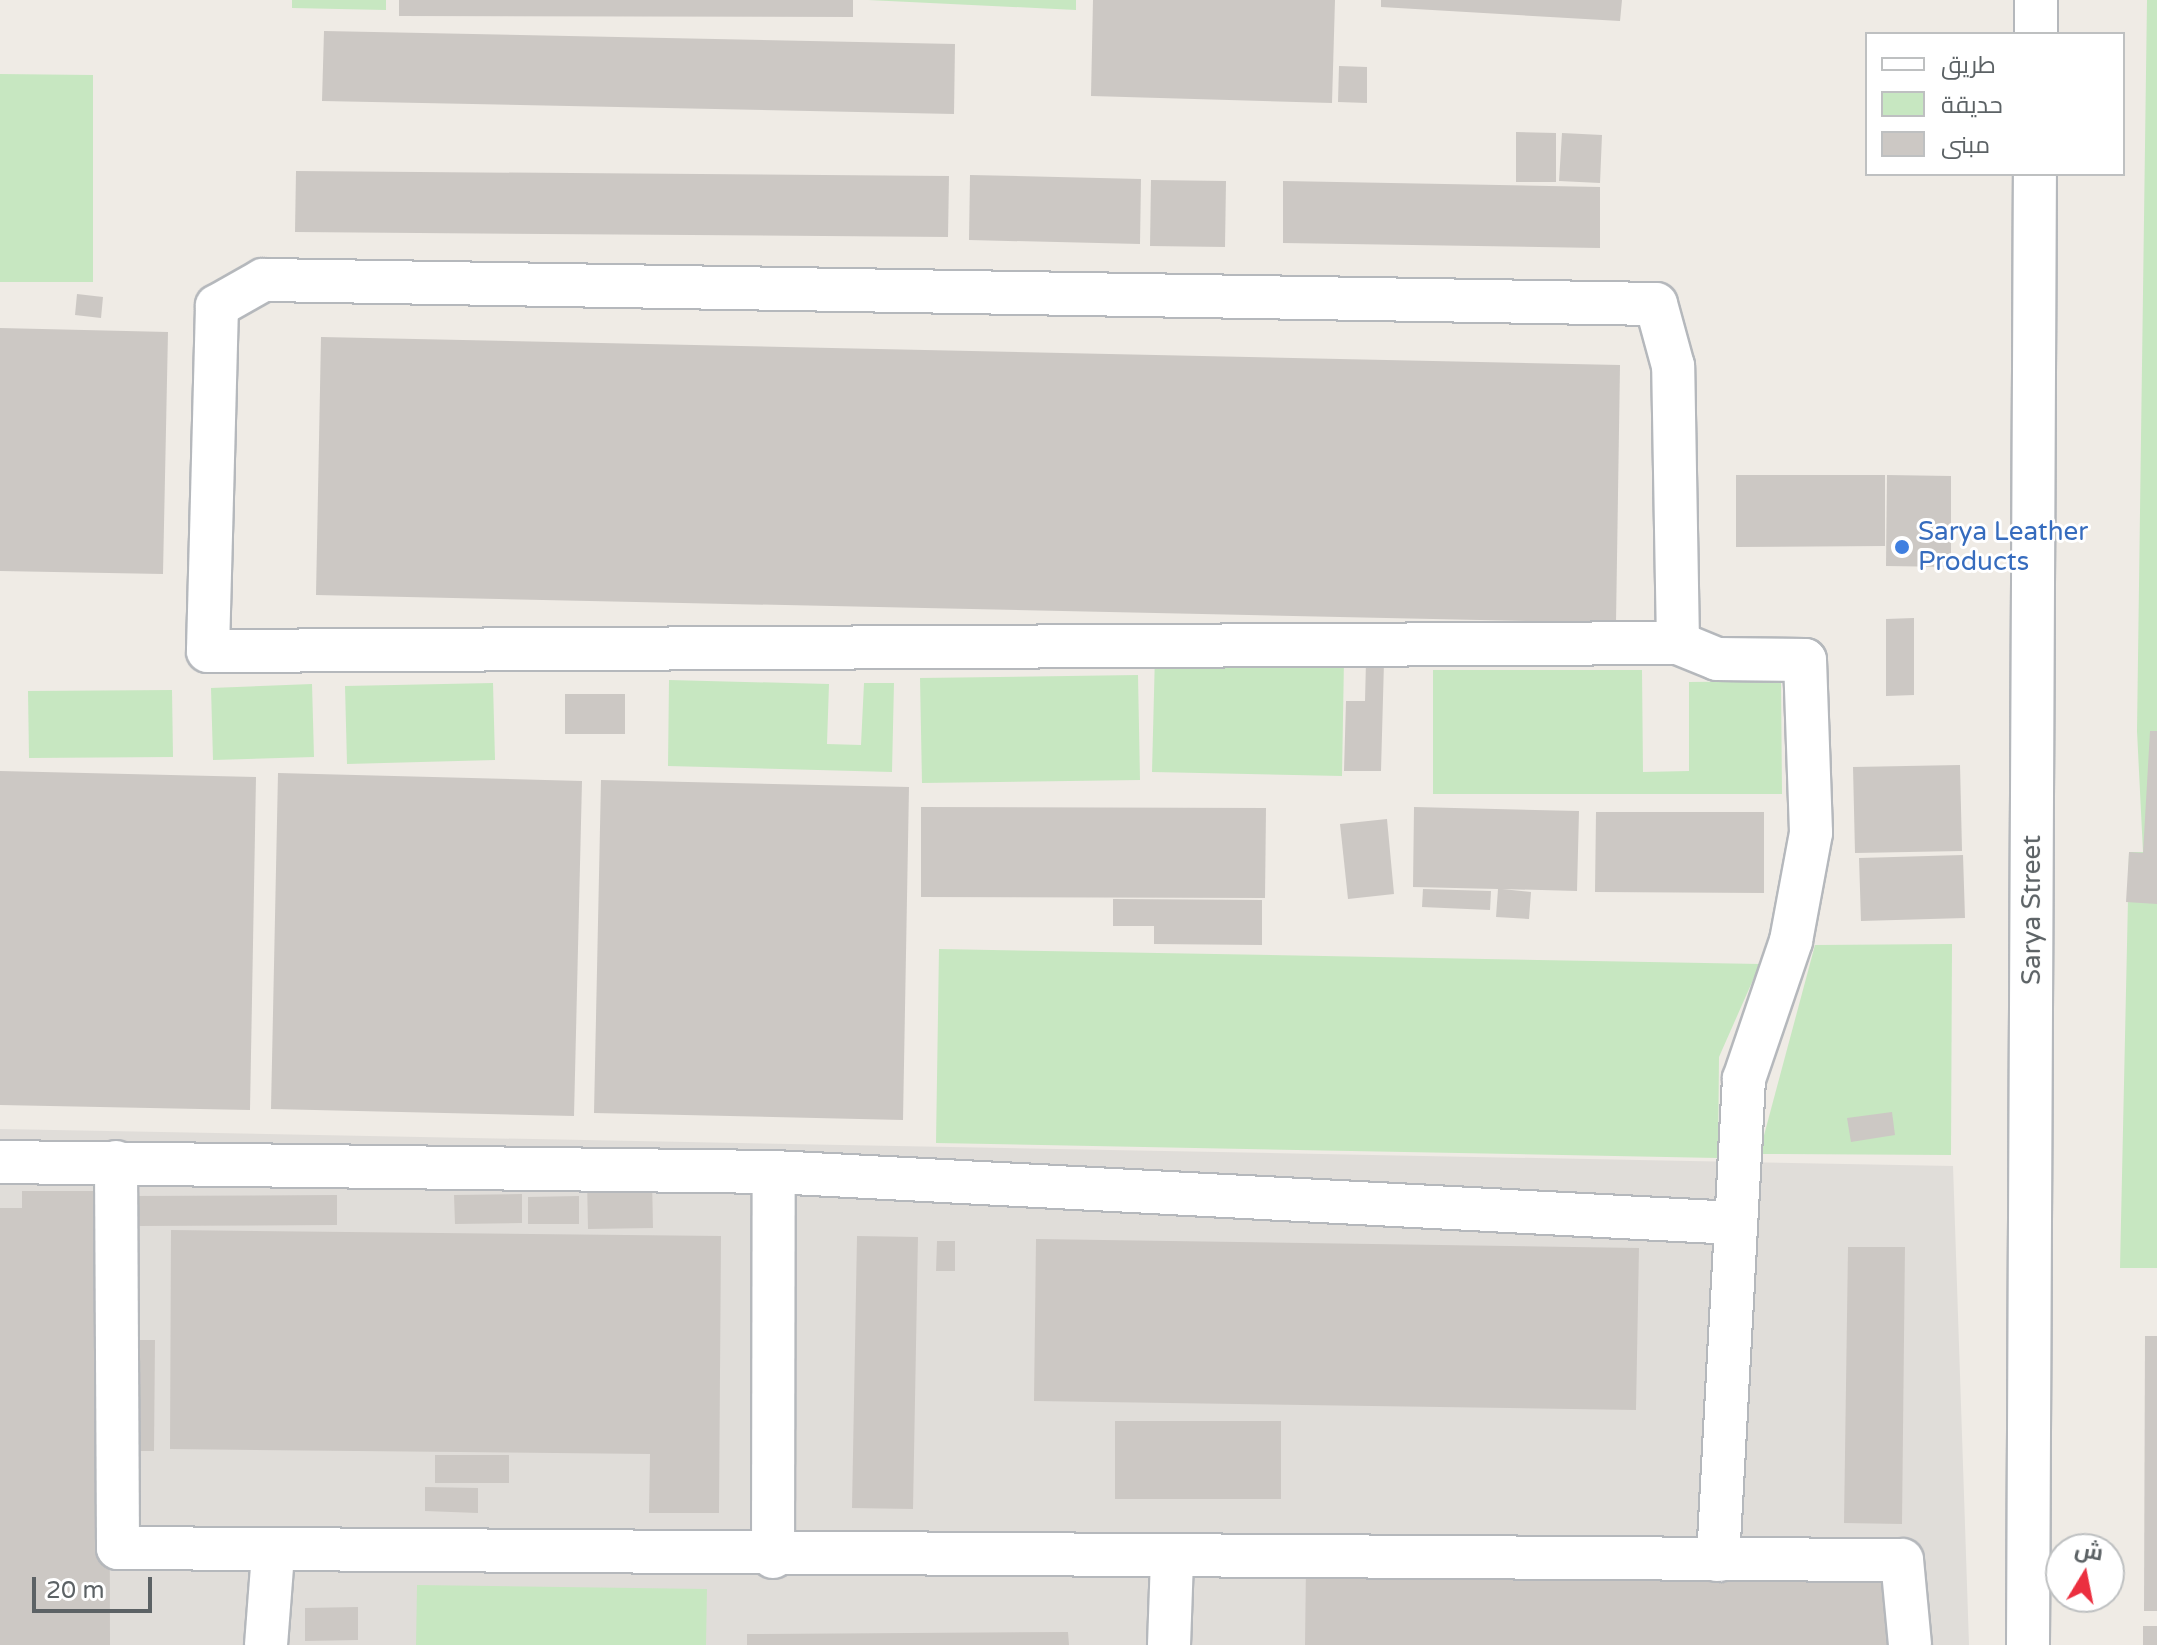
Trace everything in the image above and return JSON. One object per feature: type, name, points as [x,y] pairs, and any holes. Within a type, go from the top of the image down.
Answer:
[{"type":"street","points":[[2036,0],[2036,32]]},
{"type":"street","name":"Sarya Street","points":[[2028,1645],[2035,176]]},
{"type":"street","points":[[1678,643],[1673,366],[1656,304],[263,280],[217,306],[208,651],[1678,643],[1717,659],[1805,660],[1811,833],[1791,941],[1744,1079],[1718,1560]]},
{"type":"street","points":[[0,1162],[774,1172],[1735,1223]]},
{"type":"street","points":[[116,1162],[118,1548],[273,1555],[1902,1560],[1910,1645]]},
{"type":"street","points":[[773,1557],[774,1172]]},
{"type":"street","points":[[266,1645],[273,1555]]},
{"type":"street","points":[[1169,1645],[1172,1560]]},
{"type":"shaded area","points":[[0,1129],[1953,1166],[1969,1645],[0,1645]]},
{"type":"green space","points":[[292,0],[386,0],[386,10],[292,8]]},
{"type":"green space","points":[[868,0],[1076,0],[1076,10]]},
{"type":"green space","points":[[2147,0],[2157,0],[2157,1268],[2120,1268],[2129,852],[2143,852],[2137,731]]},
{"type":"green space","points":[[0,74],[93,75],[93,282],[0,282]]},
{"type":"green space","points":[[1155,654],[1344,659],[1342,776],[1152,772]]},
{"type":"green space","points":[[1433,670],[1642,670],[1643,772],[1689,771],[1689,682],[1781,681],[1782,794],[1433,794]]},
{"type":"green space","points":[[1138,675],[1140,780],[922,783],[920,678]]},
{"type":"green space","points":[[669,680],[829,684],[827,744],[861,745],[864,683],[894,683],[892,772],[668,766]]},
{"type":"green space","points":[[493,683],[495,760],[347,764],[345,686]]},
{"type":"green space","points":[[312,684],[314,757],[213,760],[211,688]]},
{"type":"green space","points":[[172,690],[173,757],[29,758],[28,691]]},
{"type":"green space","points":[[1952,944],[1951,1155],[1759,1154],[1815,945]]},
{"type":"green space","points":[[939,949],[1760,964],[1719,1057],[1718,1158],[936,1143]]},
{"type":"green space","points":[[417,1585],[707,1589],[706,1645],[416,1645]]},
{"type":"building","points":[[399,0],[853,0],[853,17],[399,16]]},
{"type":"building","points":[[1093,0],[1335,0],[1332,103],[1091,96]]},
{"type":"building","points":[[1381,0],[1622,0],[1620,21],[1381,7]]},
{"type":"building","points":[[324,31],[955,44],[954,114],[322,101]]},
{"type":"building","points":[[1339,66],[1367,67],[1367,103],[1338,102]]},
{"type":"building","points":[[1516,132],[1556,133],[1556,182],[1516,182]]},
{"type":"building","points":[[1562,133],[1602,135],[1600,183],[1559,181]]},
{"type":"building","points":[[296,171],[949,176],[948,237],[295,232]]},
{"type":"building","points":[[970,175],[1141,179],[1140,244],[969,240]]},
{"type":"building","points":[[1151,180],[1226,181],[1225,247],[1150,246]]},
{"type":"building","points":[[1283,181],[1600,187],[1600,248],[1283,243]]},
{"type":"building","points":[[77,294],[103,297],[101,318],[75,315]]},
{"type":"building","points":[[0,328],[168,332],[163,574],[0,571]]},
{"type":"building","points":[[321,337],[1620,365],[1616,623],[316,595]]},
{"type":"building","points":[[1736,475],[1885,475],[1885,546],[1736,547]]},
{"type":"building","points":[[1887,475],[1951,476],[1951,567],[1886,566]]},
{"type":"building","points":[[1914,618],[1914,695],[1886,696],[1886,619]]},
{"type":"building","points":[[1366,661],[1384,662],[1381,771],[1344,771],[1346,701],[1365,701]]},
{"type":"building","points":[[565,694],[625,694],[625,734],[565,734]]},
{"type":"building","points":[[2150,731],[2157,731],[2157,904],[2126,902],[2129,852],[2143,853]]},
{"type":"building","points":[[1960,765],[1962,851],[1855,853],[1853,767]]},
{"type":"building","points":[[0,771],[256,777],[250,1110],[0,1105]]},
{"type":"building","points":[[278,773],[582,781],[574,1116],[271,1109]]},
{"type":"building","points":[[601,780],[909,787],[903,1120],[594,1113]]},
{"type":"building","points":[[921,807],[1266,808],[1265,898],[921,897]]},
{"type":"building","points":[[1414,807],[1579,811],[1577,891],[1502,889],[1531,892],[1529,919],[1496,917],[1498,889],[1413,887]]},
{"type":"building","points":[[1596,812],[1764,812],[1764,893],[1595,892]]},
{"type":"building","points":[[1387,819],[1394,894],[1348,899],[1340,824]]},
{"type":"building","points":[[1963,855],[1965,918],[1861,921],[1859,858]]},
{"type":"building","points":[[1423,889],[1491,891],[1490,910],[1422,907]]},
{"type":"building","points":[[1113,899],[1262,900],[1262,945],[1154,944],[1154,926],[1113,926]]},
{"type":"building","points":[[1892,1112],[1895,1135],[1851,1142],[1847,1118]]},
{"type":"building","points":[[652,1178],[653,1228],[588,1229],[587,1179]]},
{"type":"building","points":[[22,1191],[109,1191],[110,1645],[0,1645],[0,1208],[22,1208]]},
{"type":"building","points":[[522,1194],[522,1223],[455,1224],[454,1195]]},
{"type":"building","points":[[337,1195],[337,1225],[134,1226],[133,1196]]},
{"type":"building","points":[[579,1196],[579,1224],[528,1224],[528,1197]]},
{"type":"building","points":[[171,1230],[721,1236],[719,1513],[649,1513],[650,1454],[170,1449]]},
{"type":"building","points":[[857,1236],[918,1237],[913,1509],[852,1508]]},
{"type":"building","points":[[1036,1239],[1639,1248],[1636,1410],[1034,1401]]},
{"type":"building","points":[[937,1241],[955,1241],[955,1271],[936,1271]]},
{"type":"building","points":[[1848,1247],[1905,1247],[1902,1524],[1844,1523]]},
{"type":"building","points":[[2145,1336],[2157,1336],[2157,1611],[2144,1611]]},
{"type":"building","points":[[127,1340],[155,1340],[154,1451],[126,1451]]},
{"type":"building","points":[[1115,1421],[1281,1421],[1281,1499],[1115,1499]]},
{"type":"building","points":[[435,1455],[509,1455],[509,1483],[435,1483]]},
{"type":"building","points":[[425,1487],[478,1488],[478,1513],[425,1511]]},
{"type":"building","points":[[1306,1565],[1896,1574],[1895,1645],[1305,1645]]},
{"type":"building","points":[[358,1607],[358,1640],[305,1641],[305,1608]]},
{"type":"building","points":[[2143,1626],[2157,1626],[2157,1645],[2143,1645]]},
{"type":"building","points":[[1068,1632],[1069,1645],[747,1645],[747,1634]]},
{"type":"place","name":"Sarya Leather Products","points":[[1902,547]]}]
